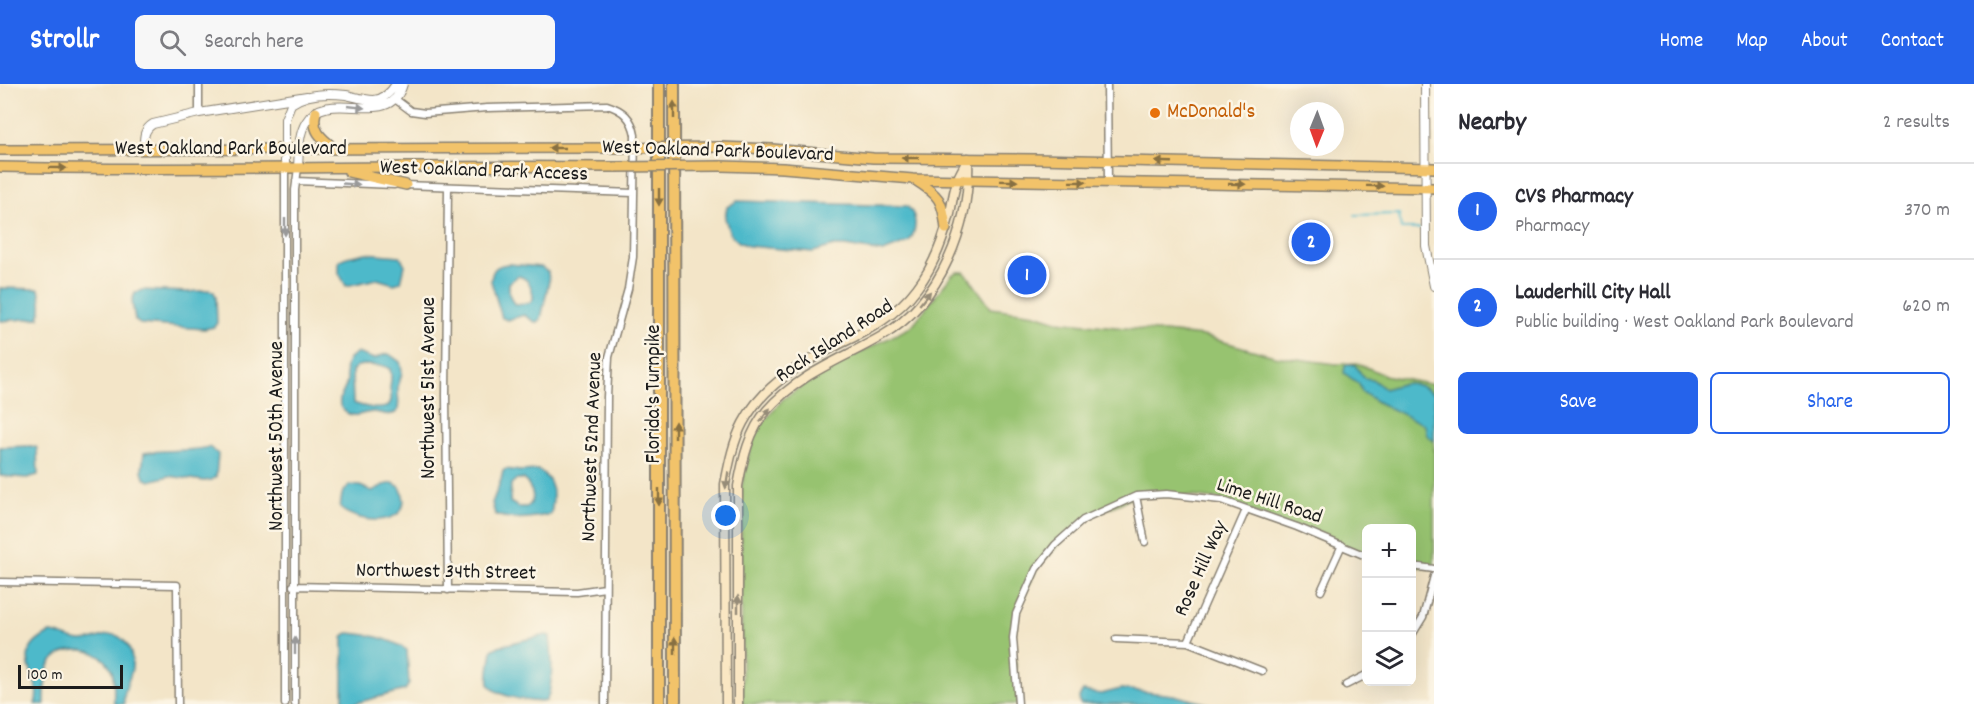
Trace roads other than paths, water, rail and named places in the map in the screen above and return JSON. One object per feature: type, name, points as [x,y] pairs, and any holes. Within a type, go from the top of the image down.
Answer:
[{"type":"highway","name":"Florida's Turnpike","points":[[659,84],[660,704]]},
{"type":"highway","name":"Florida's Turnpike","points":[[674,84],[675,704]]},
{"type":"main road","points":[[316,112],[314,123],[316,132],[334,148]]},
{"type":"main road","name":"West Oakland Park Boulevard","points":[[0,150],[721,147],[873,158],[1429,167]]},
{"type":"main road","name":"Rock Island Road","points":[[726,704],[725,484],[732,450],[743,423],[757,402],[786,375],[801,364],[880,323],[900,308],[917,289],[931,268],[946,229],[957,180],[968,158]]},
{"type":"main road","name":"Rock Island Road","points":[[738,704],[738,486],[745,453],[754,429],[766,410],[800,381],[888,332],[926,297],[949,259],[958,230],[969,181],[968,158]]},
{"type":"main road","name":"West Oakland Park Boulevard","points":[[0,167],[102,169],[495,165],[721,166],[969,181],[1430,187]]},
{"type":"main road","points":[[329,168],[406,185]]},
{"type":"main road","points":[[913,179],[935,193],[940,200],[946,229]]},
{"type":"street","points":[[199,84],[199,113]]},
{"type":"street","points":[[144,148],[144,136],[147,128],[153,124],[199,113],[307,96],[345,95],[376,100],[387,95],[396,84]]},
{"type":"street","points":[[297,168],[301,134],[306,122],[316,112],[340,106],[378,108],[395,99],[403,84]]},
{"type":"street","points":[[1107,84],[1108,183]]},
{"type":"street","points":[[1425,84],[1430,187],[1426,246],[1434,286]]},
{"type":"street","points":[[285,168],[285,113],[291,104],[307,96]]},
{"type":"street","name":"Northwest 52nd Avenue","points":[[395,99],[411,111],[425,112],[508,107],[607,105],[626,114],[634,127],[633,257],[628,289],[609,357],[604,588],[605,704]]},
{"type":"street","name":"Northwest 50th Avenue","points":[[285,168],[285,704]]},
{"type":"street","name":"Northwest 50th Avenue","points":[[295,704],[297,168]]},
{"type":"street","name":"West Oakland Park Access","points":[[296,182],[634,193]]},
{"type":"street","name":"Northwest 51st Avenue","points":[[448,187],[446,396],[448,590]]},
{"type":"street","points":[[285,324],[295,324]]},
{"type":"street","points":[[285,386],[295,385]]},
{"type":"street","points":[[285,449],[295,449]]},
{"type":"street","name":"Lime Hill Road","points":[[1018,704],[1013,638],[1016,614],[1036,569],[1055,545],[1083,520],[1136,496],[1166,494],[1221,500],[1297,527],[1362,554]]},
{"type":"street","points":[[1136,496],[1145,542]]},
{"type":"street","name":"Rose Hill Way","points":[[1188,642],[1246,510]]},
{"type":"street","points":[[285,517],[295,517]]},
{"type":"street","points":[[1321,591],[1342,545]]},
{"type":"street","points":[[1416,567],[1434,570]]},
{"type":"street","points":[[1414,632],[1423,617],[1434,576]]},
{"type":"street","points":[[0,582],[177,585],[178,704]]},
{"type":"street","name":"Northwest 34th Street","points":[[286,586],[577,592],[604,588]]},
{"type":"street","points":[[1116,639],[1188,642],[1262,671]]},
{"type":"street","points":[[1346,685],[1362,677]]},
{"type":"water","points":[[737,201],[907,206],[915,219],[915,228],[909,242],[883,252],[845,246],[834,246],[813,252],[748,246],[730,234],[725,218],[727,207]]},
{"type":"water","points":[[366,253],[400,256],[405,265],[401,282],[394,284],[377,279],[346,286],[339,273],[339,261]]},
{"type":"water","points":[[509,264],[541,267],[548,272],[549,281],[541,319],[538,322],[524,315],[508,320],[502,318],[491,281],[494,270],[498,266]],"holes":[[[518,276],[530,284],[533,299],[529,303],[514,304],[509,294],[509,283]]]},
{"type":"water","points":[[0,288],[39,289],[41,307],[39,318],[0,321]]},
{"type":"water","points":[[142,290],[187,292],[209,290],[214,292],[217,323],[214,327],[204,329],[140,324],[135,320],[132,301],[135,293]]},
{"type":"water","points":[[354,354],[374,359],[389,354],[400,362],[402,372],[398,387],[397,412],[351,415],[342,409],[341,396],[347,384],[346,365]],"holes":[[[357,366],[384,366],[390,369],[391,374],[391,399],[388,406],[373,408],[353,403],[352,371]]]},
{"type":"water","points":[[1355,365],[1364,378],[1372,379],[1385,389],[1410,383],[1421,386],[1434,394],[1434,441],[1427,435],[1425,425],[1379,403],[1362,392],[1359,384],[1344,373],[1345,366]]},
{"type":"water","points":[[31,446],[37,449],[38,475],[27,478],[0,476],[0,447]]},
{"type":"water","points":[[209,447],[218,454],[216,477],[211,480],[169,476],[150,481],[144,478],[142,470],[144,453]]},
{"type":"water","points":[[506,469],[538,470],[544,474],[551,484],[553,502],[551,514],[515,519],[495,514],[492,503],[503,471]],"holes":[[[517,479],[524,479],[533,497],[527,507],[518,507],[510,502],[511,484]]]},
{"type":"water","points":[[393,483],[400,487],[404,500],[401,510],[395,516],[373,520],[349,514],[340,508],[342,494],[349,485],[360,486],[372,491]]},
{"type":"water","points":[[50,633],[78,641],[106,635],[123,639],[131,654],[132,662],[124,704],[114,704],[113,675],[107,663],[100,656],[91,652],[72,650],[55,658],[49,666],[46,675],[45,704],[35,704],[37,694],[28,658],[30,650],[37,641]]},
{"type":"water","points":[[349,633],[379,638],[407,650],[409,684],[405,690],[352,704],[343,702],[343,638]]},
{"type":"water","points":[[550,636],[552,669],[549,695],[546,701],[516,698],[492,688],[488,676],[492,650],[499,646]]},
{"type":"water","points":[[1121,689],[1173,695],[1209,704],[1080,704],[1079,697],[1083,691],[1101,694]]},
{"type":"waterway","points":[[1355,215],[1399,214],[1401,229],[1420,229]]},
{"type":"place","name":"McDonald's","points":[[1155,113]]},
{"type":"place","name":"Lauderhill City Hall","points":[[1311,242]]},
{"type":"place","name":"CVS Pharmacy","points":[[1027,275]]}]
